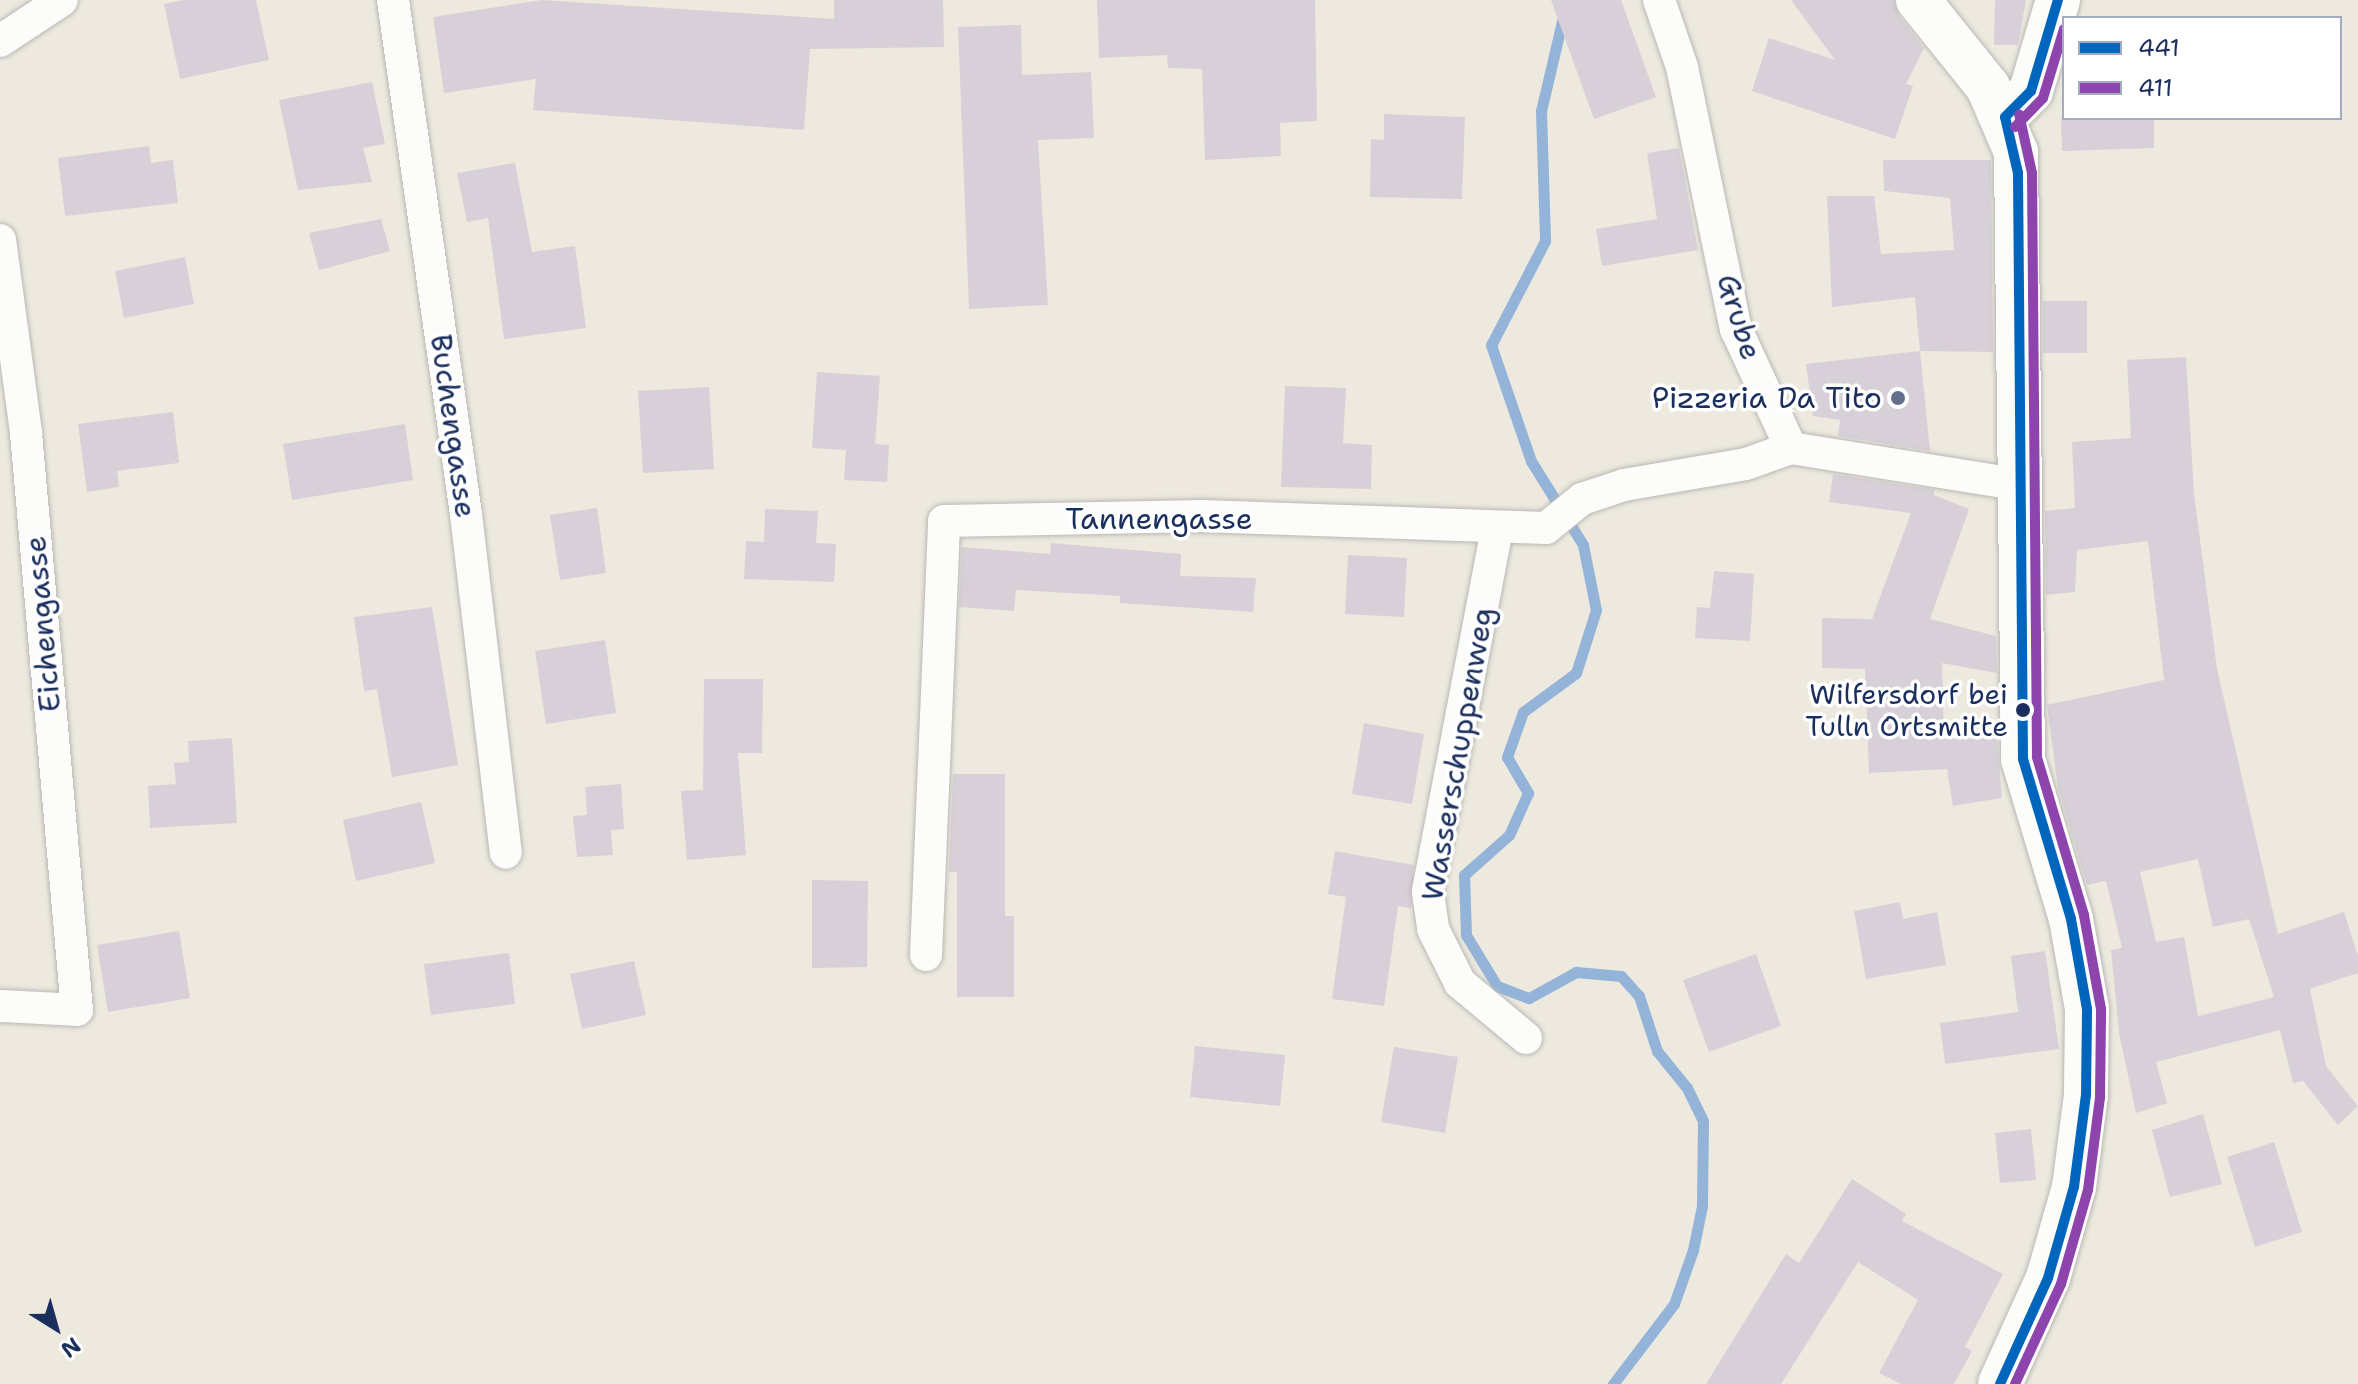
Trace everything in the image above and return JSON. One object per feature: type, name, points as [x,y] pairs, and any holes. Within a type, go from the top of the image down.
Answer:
[{"type":"street","points":[[0,41],[62,0]]},
{"type":"street","name":"Buchengasse","points":[[393,0],[466,514],[506,853]]},
{"type":"street","name":"Grube","points":[[1659,0],[1682,67],[1736,329],[1791,448]]},
{"type":"street","points":[[1918,0],[2005,117],[2018,173],[2023,759],[2071,919],[2087,1009],[2086,1095],[2074,1187],[2048,1278],[2000,1384]]},
{"type":"street","points":[[2005,117],[2031,91],[2058,0]]},
{"type":"street","name":"Eichengasse","points":[[0,240],[26,433],[77,1010],[0,1006]]},
{"type":"street","points":[[1791,448],[2023,485]]},
{"type":"street","name":"Tannengasse","points":[[926,955],[944,521],[1202,516],[1497,529],[1546,528],[1582,499],[1624,485],[1746,464],[1791,448]]},
{"type":"street","name":"Wasserschuppenweg","points":[[1497,529],[1428,892],[1433,929],[1460,983],[1526,1038]]},
{"type":"building","points":[[184,0],[256,0],[269,60],[180,79],[164,4]]},
{"type":"building","points":[[542,0],[834,19],[834,0],[943,0],[944,47],[810,49],[804,130],[533,110],[536,79],[444,93],[433,17]]},
{"type":"building","points":[[1097,0],[1315,0],[1317,121],[1280,123],[1281,156],[1205,160],[1202,69],[1168,68],[1167,55],[1099,58]]},
{"type":"building","points":[[1551,0],[1621,0],[1656,97],[1594,119]]},
{"type":"building","points":[[1791,0],[1894,0],[1899,16],[1924,48],[1906,84],[1913,86],[1895,139],[1752,91],[1769,38],[1835,60]]},
{"type":"building","points":[[1995,0],[2026,0],[2018,45],[1994,45]]},
{"type":"building","points":[[1021,25],[1022,75],[1091,72],[1094,138],[1038,140],[1048,305],[969,309],[958,27]]},
{"type":"building","points":[[372,82],[385,144],[363,148],[372,182],[298,190],[279,100]]},
{"type":"building","points":[[1384,114],[1465,117],[1462,199],[1370,197],[1371,139],[1384,140]]},
{"type":"building","points":[[2061,118],[2154,120],[2154,148],[2062,151]]},
{"type":"building","points":[[149,146],[151,163],[173,160],[178,203],[65,216],[58,158]]},
{"type":"building","points":[[1679,148],[1698,250],[1602,266],[1596,229],[1657,219],[1647,153]]},
{"type":"building","points":[[1883,160],[1991,160],[1993,352],[1920,351],[1915,297],[1832,307],[1827,196],[1874,196],[1881,254],[1954,250],[1950,198],[1884,191]]},
{"type":"building","points":[[515,163],[532,252],[575,246],[586,328],[504,339],[488,218],[467,222],[457,173]]},
{"type":"building","points":[[381,219],[390,251],[319,270],[309,233]]},
{"type":"building","points":[[185,257],[194,304],[124,318],[115,271]]},
{"type":"building","points":[[2043,301],[2087,301],[2087,353],[2043,353]]},
{"type":"building","points":[[1920,351],[1930,451],[1838,436],[1840,420],[1813,416],[1806,364]]},
{"type":"building","points":[[2186,357],[2194,494],[2217,669],[2278,934],[2344,912],[2358,956],[2358,973],[2310,989],[2326,1066],[2358,1106],[2338,1125],[2303,1081],[2293,1083],[2280,1030],[2156,1062],[2167,1103],[2136,1113],[2119,1033],[2111,950],[2122,948],[2106,881],[2087,885],[2058,788],[2047,705],[2164,680],[2148,541],[2077,550],[2075,592],[2046,595],[2045,511],[2075,508],[2072,442],[2131,438],[2127,360]],"holes":[[[2198,859],[2213,927],[2249,919],[2274,997],[2198,1016],[2184,937],[2156,942],[2140,872]]]},
{"type":"building","points":[[817,372],[880,376],[875,444],[889,445],[887,482],[844,480],[846,450],[812,448]]},
{"type":"building","points":[[1285,386],[1346,388],[1343,443],[1372,445],[1371,489],[1281,487]]},
{"type":"building","points":[[709,387],[714,469],[643,473],[638,391]]},
{"type":"building","points":[[173,412],[179,463],[117,471],[119,487],[87,492],[78,424]]},
{"type":"building","points":[[405,424],[413,480],[292,500],[283,444]]},
{"type":"building","points":[[1833,474],[1934,490],[1934,495],[1969,509],[1930,619],[1996,636],[1997,673],[1942,663],[1944,739],[1997,738],[2002,798],[1953,806],[1947,769],[1869,773],[1865,669],[1822,668],[1822,618],[1872,619],[1911,513],[1829,502]]},
{"type":"building","points":[[597,508],[606,573],[560,580],[550,515]]},
{"type":"building","points":[[765,509],[818,511],[816,543],[836,544],[834,582],[744,579],[746,541],[764,542]]},
{"type":"building","points":[[1051,543],[1181,554],[1180,576],[1256,578],[1253,612],[1120,603],[1120,596],[1016,590],[1014,611],[959,607],[962,547],[1050,554]]},
{"type":"building","points":[[1348,555],[1407,558],[1404,617],[1345,614]]},
{"type":"building","points":[[1714,571],[1754,574],[1750,641],[1695,638],[1697,607],[1710,608]]},
{"type":"building","points":[[432,607],[458,765],[392,777],[377,689],[364,691],[354,617]]},
{"type":"building","points":[[605,640],[616,713],[546,724],[535,651]]},
{"type":"building","points":[[704,679],[763,679],[762,753],[738,753],[746,855],[687,860],[681,791],[703,790]]},
{"type":"building","points":[[1364,723],[1424,734],[1412,804],[1352,794]]},
{"type":"building","points":[[232,738],[237,823],[150,828],[148,786],[176,784],[174,763],[189,762],[188,741]]},
{"type":"building","points":[[953,774],[1005,774],[1005,916],[1014,916],[1014,997],[957,997],[957,872],[949,872]]},
{"type":"building","points":[[621,784],[624,829],[611,830],[613,855],[577,857],[573,816],[587,815],[585,787]]},
{"type":"building","points":[[421,802],[435,863],[356,881],[343,820]]},
{"type":"building","points":[[1335,851],[1414,865],[1411,908],[1398,906],[1384,1006],[1332,999],[1346,897],[1328,894]]},
{"type":"building","points":[[812,880],[868,881],[867,967],[812,968]]},
{"type":"building","points":[[1900,902],[1903,919],[1937,912],[1946,965],[1866,979],[1854,911]]},
{"type":"building","points":[[179,931],[190,998],[108,1012],[97,945]]},
{"type":"building","points":[[2045,951],[2059,1049],[1945,1064],[1940,1023],[2018,1012],[2011,956]]},
{"type":"building","points":[[509,953],[515,1004],[431,1015],[424,964]]},
{"type":"building","points":[[1756,954],[1781,1026],[1709,1052],[1683,980]]},
{"type":"building","points":[[634,961],[646,1015],[582,1029],[570,974]]},
{"type":"building","points":[[1195,1046],[1285,1055],[1280,1106],[1190,1097]]},
{"type":"building","points":[[1394,1047],[1458,1057],[1445,1133],[1381,1122]]},
{"type":"building","points":[[2203,1114],[2222,1184],[2170,1197],[2152,1130]]},
{"type":"building","points":[[2031,1129],[2036,1180],[2000,1183],[1995,1133]]},
{"type":"building","points":[[2274,1142],[2302,1232],[2255,1247],[2227,1157]]},
{"type":"building","points":[[1852,1179],[1906,1214],[1902,1221],[2003,1274],[1965,1347],[1972,1351],[1954,1384],[1901,1384],[1879,1373],[1918,1300],[1858,1262],[1781,1384],[1706,1384],[1786,1254],[1799,1263]]},
{"type":"waterway","points":[[1567,0],[1541,111],[1545,241],[1491,345],[1531,461],[1583,545],[1596,610],[1576,673],[1523,712],[1507,757],[1528,793],[1509,835],[1464,875],[1466,935],[1497,986],[1529,998],[1576,972],[1621,976],[1639,996],[1657,1051],[1687,1088],[1703,1121],[1702,1206],[1693,1250],[1674,1304],[1613,1384]]},
{"type":"transit line","name":"441","points":[[2005,117],[2031,91],[2058,0]]},
{"type":"transit line","name":"411","points":[[2015,127],[2043,98],[2062,36]]},
{"type":"transit line","name":"411","points":[[2015,1384],[2061,1284],[2088,1190],[2100,1097],[2101,1009],[2084,915],[2037,757],[2032,173],[2019,114]]},
{"type":"transit line","name":"441","points":[[2000,1384],[2048,1278],[2074,1187],[2086,1095],[2087,1009],[2071,919],[2023,759],[2018,173],[2005,117]]},
{"type":"place","name":"Pizzeria Da Tito","points":[[1898,398]]},
{"type":"place","name":"Wilfersdorf bei Tulln Ortsmitte","points":[[2023,710]]}]
